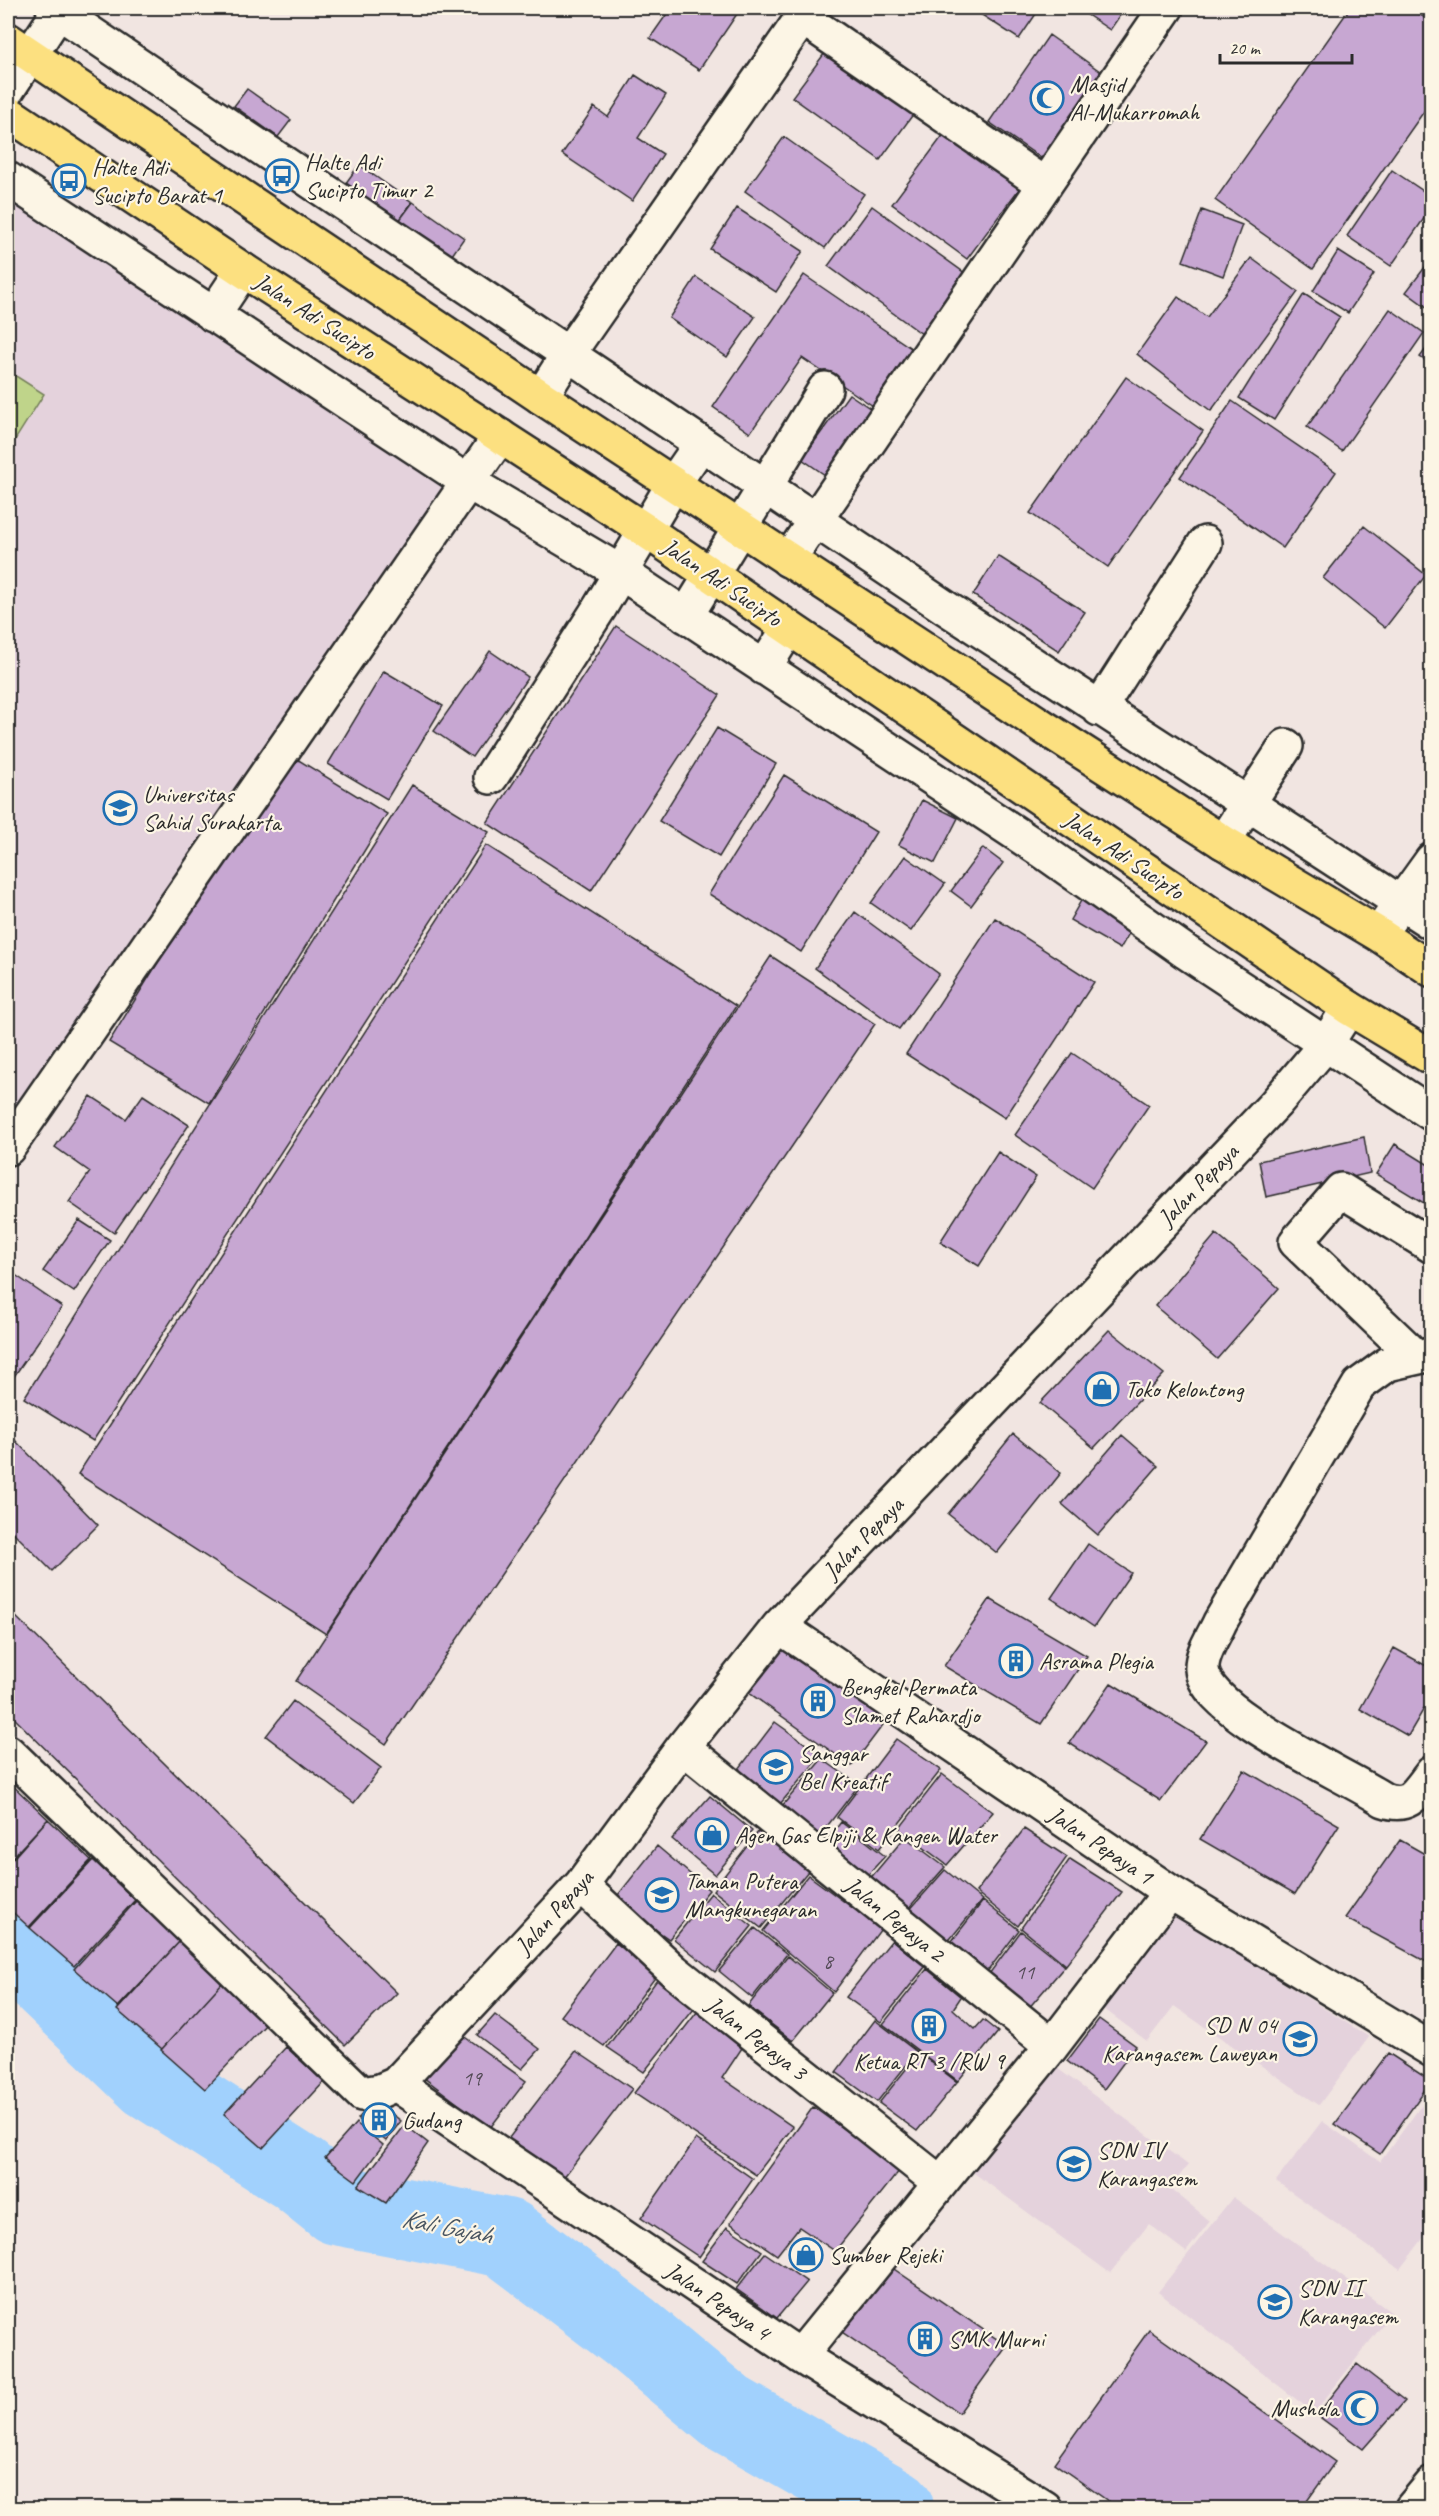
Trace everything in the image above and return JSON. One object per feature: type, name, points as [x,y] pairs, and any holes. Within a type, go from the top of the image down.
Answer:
[{"type":"highway","points":[[19,47],[541,397],[919,646],[1223,842],[1378,934],[1431,970]]},
{"type":"highway","name":"Jalan Adi Sucipto","points":[[8,112],[243,270],[645,530],[1349,1008],[1431,1058]]},
{"type":"street","points":[[788,560],[1166,8]]},
{"type":"street","points":[[8,89],[19,47],[56,9],[765,488],[817,520],[1069,690],[1431,924]]},
{"type":"street","points":[[541,397],[568,354],[806,13],[1045,185]]},
{"type":"street","name":"Jalan Adi Sucipto","points":[[8,179],[468,482],[620,572],[872,741],[1044,852],[1186,952],[1431,1114]]},
{"type":"street","points":[[213,315],[243,270]]},
{"type":"street","points":[[686,616],[825,389]]},
{"type":"street","points":[[8,1148],[500,436]]},
{"type":"street","points":[[491,777],[674,483],[701,444]]},
{"type":"street","points":[[1099,709],[1205,543]]},
{"type":"street","points":[[919,646],[946,608]]},
{"type":"street","points":[[764,668],[789,628]]},
{"type":"street","points":[[1045,728],[1069,690]]},
{"type":"street","points":[[872,741],[901,703]]},
{"type":"street","points":[[1111,769],[1135,733]]},
{"type":"street","points":[[1223,842],[1286,746]]},
{"type":"street","points":[[996,822],[1022,786]]},
{"type":"street","points":[[1044,852],[1068,817]]},
{"type":"street","points":[[1378,934],[1431,860]]},
{"type":"street","points":[[1186,952],[1212,914]]},
{"type":"street","name":"Jalan Pepaya","points":[[396,2084],[581,1885],[683,1747],[779,1626],[1275,1104],[1326,1044],[1349,1008]]},
{"type":"street","points":[[1424,1355],[1296,1242],[1341,1190],[1431,1246]]},
{"type":"street","points":[[1424,1355],[1388,1364],[1359,1385],[1220,1622],[1203,1658],[1202,1670],[1205,1682],[1220,1698],[1258,1728],[1384,1800],[1396,1804],[1406,1802],[1416,1795],[1431,1773]]},
{"type":"street","name":"Jalan Pepaya 1","points":[[779,1626],[1170,1892],[1431,2049]]},
{"type":"street","name":"Jalan Pepaya 2","points":[[683,1747],[1052,2046]]},
{"type":"street","points":[[8,1752],[362,2094],[380,2091],[396,2084]]},
{"type":"street","name":"Jalan Pepaya 3","points":[[581,1885],[674,1971],[939,2182]]},
{"type":"street","points":[[800,2356],[939,2182],[1052,2046],[1170,1892]]},
{"type":"street","name":"Jalan Pepaya 4","points":[[396,2084],[800,2356],[1045,2508]]},
{"type":"street","points":[[1412,2508],[1431,2484]]},
{"type":"shaded area","name":"Universitas Sahid Surakarta","points":[[8,200],[456,486],[8,1129]]},
{"type":"shaded area","points":[[1172,1912],[1369,2037],[1319,2105],[1174,2006],[1147,2041],[1088,1997],[1114,1963],[1130,1973]]},
{"type":"shaded area","name":"SDN IV Karangasem","points":[[1042,2057],[1188,2165],[1170,2188],[1210,2221],[1186,2252],[1149,2224],[1110,2273],[959,2162]]},
{"type":"shaded area","name":"SDN II Karangasem","points":[[1431,2092],[1431,2228],[1400,2269],[1276,2181],[1322,2121],[1380,2162]]},
{"type":"shaded area","name":"SDN II Karangasem","points":[[1233,2197],[1392,2313],[1314,2413],[1158,2292]]},
{"type":"green space","points":[[8,371],[44,394],[8,451]]},
{"type":"building","points":[[671,8],[741,8],[699,70],[650,38]]},
{"type":"building","points":[[971,8],[1040,8],[1019,39]]},
{"type":"building","points":[[1077,8],[1125,8],[1110,30]]},
{"type":"building","points":[[1350,8],[1410,8],[1432,23],[1432,100],[1313,269],[1215,200]]},
{"type":"building","name":"Masjid Al-Mukarromah","points":[[1049,35],[1104,74],[1044,160],[989,122]]},
{"type":"building","points":[[830,46],[917,109],[880,160],[792,97]]},
{"type":"building","points":[[635,75],[666,95],[638,138],[663,154],[632,201],[562,154],[594,107],[608,117]]},
{"type":"building","points":[[247,89],[291,120],[278,137],[234,106]]},
{"type":"building","points":[[947,130],[1022,185],[967,259],[892,204]]},
{"type":"building","points":[[784,137],[864,194],[825,248],[745,191]]},
{"type":"building","points":[[359,165],[412,202],[399,221],[345,184]]},
{"type":"building","points":[[1392,170],[1432,197],[1432,207],[1391,266],[1347,236]]},
{"type":"building","points":[[413,202],[464,238],[450,258],[399,221]]},
{"type":"building","points":[[872,206],[973,279],[929,339],[828,266]]},
{"type":"building","points":[[737,208],[803,251],[776,292],[710,249]]},
{"type":"building","points":[[1202,210],[1242,225],[1223,276],[1183,261]]},
{"type":"building","points":[[1338,251],[1374,274],[1348,313],[1313,291]]},
{"type":"building","points":[[1251,258],[1298,292],[1211,411],[1137,354],[1178,297],[1207,317]]},
{"type":"building","points":[[1432,258],[1432,311],[1406,292]]},
{"type":"building","points":[[804,275],[921,355],[882,412],[802,358],[750,433],[713,407]]},
{"type":"building","points":[[696,277],[755,317],[727,357],[669,318]]},
{"type":"building","points":[[1304,294],[1340,317],[1274,420],[1239,398]]},
{"type":"building","points":[[1390,309],[1424,333],[1342,451],[1307,427]]},
{"type":"building","points":[[1432,341],[1432,365],[1420,357]]},
{"type":"building","points":[[1126,377],[1203,431],[1108,567],[1030,513]]},
{"type":"building","points":[[849,394],[874,411],[828,477],[802,459]]},
{"type":"building","points":[[1232,401],[1336,472],[1283,548],[1180,477]]},
{"type":"building","points":[[1364,526],[1426,575],[1385,628],[1323,578]]},
{"type":"building","points":[[998,556],[1085,612],[1059,651],[973,595]]},
{"type":"building","points":[[616,626],[720,695],[591,891],[487,823]]},
{"type":"building","points":[[490,651],[528,677],[472,757],[434,731]]},
{"type":"building","points":[[384,671],[443,706],[387,799],[328,764]]},
{"type":"building","points":[[717,728],[776,764],[719,857],[659,821]]},
{"type":"building","points":[[287,753],[387,814],[209,1103],[109,1042]]},
{"type":"building","points":[[784,775],[876,832],[801,952],[709,894]]},
{"type":"building","points":[[412,785],[489,832],[93,1441],[24,1398]]},
{"type":"building","points":[[922,800],[958,818],[935,863],[899,845]]},
{"type":"building","points":[[486,845],[736,1006],[326,1634],[78,1474]]},
{"type":"building","points":[[983,848],[1003,863],[971,906],[951,891]]},
{"type":"building","points":[[905,856],[945,884],[911,931],[871,903]]},
{"type":"building","points":[[1086,892],[1136,921],[1120,949],[1070,920]]},
{"type":"building","points":[[855,912],[939,974],[899,1029],[815,968]]},
{"type":"building","points":[[995,918],[1094,982],[1005,1118],[906,1054]]},
{"type":"building","points":[[771,956],[875,1024],[386,1744],[296,1681]]},
{"type":"building","points":[[1072,1053],[1149,1105],[1092,1188],[1015,1135]]},
{"type":"building","points":[[143,1095],[189,1125],[114,1233],[69,1202],[90,1172],[55,1147],[91,1096],[126,1119]]},
{"type":"building","points":[[1364,1137],[1370,1173],[1266,1197],[1259,1161]]},
{"type":"building","points":[[1395,1144],[1432,1167],[1432,1208],[1376,1174]]},
{"type":"building","points":[[998,1152],[1036,1177],[979,1266],[940,1242]]},
{"type":"building","points":[[79,1220],[110,1240],[74,1292],[43,1271]]},
{"type":"building","points":[[1216,1234],[1279,1288],[1217,1359],[1155,1306]]},
{"type":"building","points":[[8,1270],[62,1307],[8,1385]]},
{"type":"building","name":"Toko Kelontong","points":[[1109,1330],[1164,1374],[1094,1448],[1040,1403]]},
{"type":"building","points":[[8,1433],[98,1525],[52,1571],[8,1527]]},
{"type":"building","points":[[1013,1434],[1061,1473],[997,1553],[948,1514]]},
{"type":"building","points":[[1122,1435],[1158,1466],[1098,1535],[1062,1504]]},
{"type":"building","points":[[1088,1544],[1131,1573],[1094,1627],[1051,1598]]},
{"type":"building","name":"Asrama Plegia","points":[[990,1599],[1087,1656],[1041,1724],[944,1666]]},
{"type":"building","points":[[8,1609],[397,1993],[345,2045],[8,1712]]},
{"type":"building","name":"Bengkel Permata Slamet Rahardjo","points":[[784,1639],[892,1713],[852,1766],[745,1690]]},
{"type":"building","points":[[1394,1648],[1432,1669],[1432,1695],[1408,1736],[1360,1709]]},
{"type":"building","name":"Asrama Plegia","points":[[1111,1683],[1206,1741],[1161,1801],[1069,1743]]},
{"type":"building","points":[[293,1701],[381,1768],[354,1803],[266,1736]]},
{"type":"building","name":"Sanggar Bel Kreatif","points":[[775,1722],[821,1755],[775,1810],[732,1778]]},
{"type":"building","points":[[896,1739],[941,1770],[879,1849],[837,1817]]},
{"type":"building","points":[[822,1759],[859,1785],[815,1842],[777,1812]]},
{"type":"building","points":[[1244,1770],[1339,1825],[1295,1894],[1200,1839]]},
{"type":"building","points":[[942,1774],[993,1812],[947,1865],[899,1829]]},
{"type":"building","points":[[8,1781],[48,1819],[8,1862]]},
{"type":"building","name":"Agen Gas Elpiji & Kangen Water","points":[[710,1796],[752,1831],[715,1875],[672,1839]]},
{"type":"building","points":[[48,1819],[91,1860],[29,1927],[8,1908],[8,1864]]},
{"type":"building","points":[[841,1822],[885,1856],[864,1879],[822,1847]]},
{"type":"building","points":[[1024,1829],[1067,1857],[1018,1926],[976,1892]]},
{"type":"building","points":[[758,1832],[809,1870],[761,1928],[713,1890]]},
{"type":"building","points":[[905,1837],[945,1867],[906,1911],[868,1881]]},
{"type":"building","points":[[1400,1840],[1432,1858],[1432,1965],[1345,1918]]},
{"type":"building","name":"Taman Putera Mangkunegaran","points":[[657,1846],[709,1890],[669,1939],[614,1900]]},
{"type":"building","points":[[1070,1859],[1122,1892],[1066,1965],[1021,1928]]},
{"type":"building","points":[[93,1860],[135,1900],[74,1966],[30,1928]]},
{"type":"building","points":[[945,1870],[982,1900],[946,1944],[907,1913]]},
{"type":"building","points":[[808,1875],[881,1929],[834,1992],[763,1931]]},
{"type":"building","points":[[711,1893],[752,1926],[715,1972],[674,1939]]},
{"type":"building","points":[[137,1900],[180,1941],[118,2007],[74,1969]]},
{"type":"building","points":[[983,1901],[1019,1930],[984,1976],[948,1946]]},
{"type":"building","points":[[755,1928],[787,1954],[752,1998],[719,1971]]},
{"type":"building","points":[[1021,1931],[1065,1966],[1027,2010],[986,1978]]},
{"type":"building","points":[[892,1940],[925,1967],[881,2022],[846,1997]]},
{"type":"building","points":[[180,1941],[223,1982],[162,2049],[117,2010]]},
{"type":"building","points":[[616,1943],[657,1975],[604,2046],[561,2016]]},
{"type":"building","points":[[788,1956],[832,1993],[793,2041],[748,2006]]},
{"type":"building","name":"Ketua RT 3 /RW 9","points":[[927,1969],[961,1997],[953,2009],[975,2029],[983,2020],[998,2032],[958,2081],[883,2024]]},
{"type":"building","points":[[660,1976],[698,2004],[644,2072],[607,2047]]},
{"type":"building","points":[[223,1982],[267,2023],[205,2089],[161,2050]]},
{"type":"building","points":[[701,2007],[746,2042],[722,2078],[793,2127],[756,2175],[634,2093]]},
{"type":"building","points":[[495,2015],[540,2049],[522,2069],[477,2035]]},
{"type":"building","points":[[1099,2019],[1136,2046],[1104,2089],[1067,2061]]},
{"type":"building","points":[[875,2020],[917,2052],[877,2102],[836,2072]]},
{"type":"building","points":[[455,2030],[526,2081],[490,2128],[419,2074]]},
{"type":"building","points":[[286,2047],[324,2082],[263,2148],[224,2114]]},
{"type":"building","points":[[576,2051],[632,2089],[560,2182],[505,2143]]},
{"type":"building","points":[[919,2053],[957,2082],[917,2131],[879,2103]]},
{"type":"building","points":[[1388,2053],[1431,2081],[1380,2154],[1335,2124]]},
{"type":"building","name":"Gudang","points":[[374,2100],[401,2121],[386,2141],[358,2119]]},
{"type":"building","points":[[813,2107],[900,2170],[835,2251],[799,2227],[777,2255],[730,2223]]},
{"type":"building","points":[[356,2123],[383,2145],[356,2181],[325,2158]]},
{"type":"building","points":[[405,2125],[428,2143],[386,2203],[358,2186]]},
{"type":"building","points":[[696,2139],[753,2179],[699,2257],[641,2218]]},
{"type":"building","points":[[727,2227],[762,2251],[737,2284],[702,2261]]},
{"type":"building","points":[[765,2253],[807,2282],[777,2318],[736,2289]]},
{"type":"building","name":"SMK Murni","points":[[888,2265],[1007,2346],[959,2413],[842,2332]]},
{"type":"building","points":[[1149,2330],[1335,2462],[1302,2508],[1118,2508],[1054,2463]]},
{"type":"building","name":"Mushola","points":[[1357,2364],[1405,2401],[1363,2449],[1317,2415]]},
{"type":"waterway","name":"Kali Gajah","points":[[8,1943],[151,2080],[297,2173],[337,2205],[506,2238],[630,2332],[726,2412],[894,2508]]},
{"type":"place","name":"Masjid Al-Mukarromah","points":[[1047,98]]},
{"type":"place","name":"Halte Adi Sucipto Timur 2","points":[[282,176]]},
{"type":"place","name":"Halte Adi Sucipto Barat 1","points":[[69,181]]},
{"type":"place","name":"Universitas Sahid Surakarta","points":[[120,808]]},
{"type":"place","name":"Toko Kelontong","points":[[1102,1389]]},
{"type":"place","name":"Asrama Plegia","points":[[1016,1661]]},
{"type":"place","name":"Bengkel Permata Slamet Rahardjo","points":[[818,1701]]},
{"type":"place","name":"Sanggar Bel Kreatif","points":[[776,1767]]},
{"type":"place","name":"Agen Gas Elpiji & Kangen Water","points":[[712,1835]]},
{"type":"place","name":"Taman Putera Mangkunegaran","points":[[662,1895]]},
{"type":"place","name":"Ketua RT 3 /RW 9","points":[[929,2026]]},
{"type":"place","name":"SD N 04 Karangasem Laweyan","points":[[1300,2039]]},
{"type":"place","name":"Gudang","points":[[379,2120]]},
{"type":"place","name":"SDN IV Karangasem","points":[[1074,2164]]},
{"type":"place","name":"Sumber Rejeki","points":[[806,2255]]},
{"type":"place","name":"SDN II Karangasem","points":[[1275,2302]]},
{"type":"place","name":"SMK Murni","points":[[925,2339]]},
{"type":"place","name":"Mushola","points":[[1361,2408]]}]
